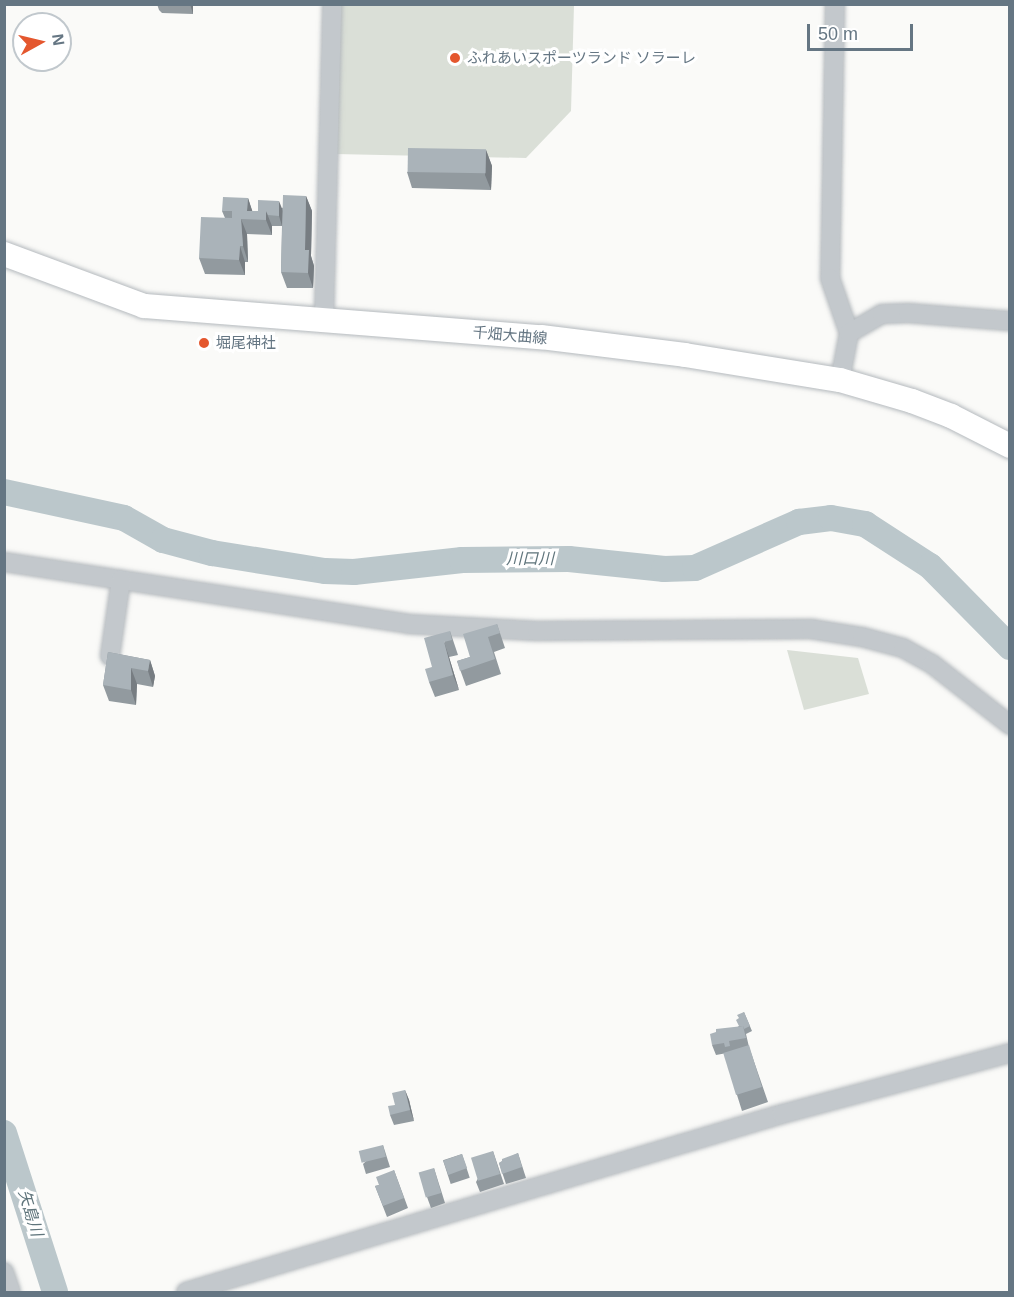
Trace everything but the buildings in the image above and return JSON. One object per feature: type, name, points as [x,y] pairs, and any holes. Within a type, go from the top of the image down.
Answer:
[{"type":"main road","name":"千畑大曲線","points":[[4,254],[144,306],[541,337],[685,355],[840,380],[912,400],[1010,446]]},
{"type":"street","points":[[324,319],[332,4]]},
{"type":"street","points":[[835,4],[830,278],[849,333],[840,380]]},
{"type":"street","points":[[849,333],[882,314],[908,313],[1010,321]]},
{"type":"street","points":[[4,562],[408,624],[537,631],[811,629],[862,637],[903,648],[932,664],[1010,725]]},
{"type":"street","points":[[110,656],[121,580]]},
{"type":"street","points":[[186,1293],[782,1114],[1010,1053]]},
{"type":"street","points":[[4,1272],[11,1293]]},
{"type":"shaded area","name":"ふれあいスポーツランド ソラーレ","points":[[338,5],[574,5],[571,111],[526,158],[335,154]]},
{"type":"shaded area","points":[[787,650],[858,658],[869,694],[804,710]]},
{"type":"waterway","name":"川口川","points":[[4,492],[124,518],[163,540],[212,553],[325,571],[354,572],[462,560],[569,559],[664,569],[695,568],[799,522],[831,518],[865,524],[930,566],[1010,647]]},
{"type":"waterway","name":"矢島川","points":[[4,1133],[55,1292]]},
{"type":"place","name":"ふれあいスポーツランド ソラーレ","points":[[455,58]]},
{"type":"place","name":"堀尾神社","points":[[204,343]]}]
